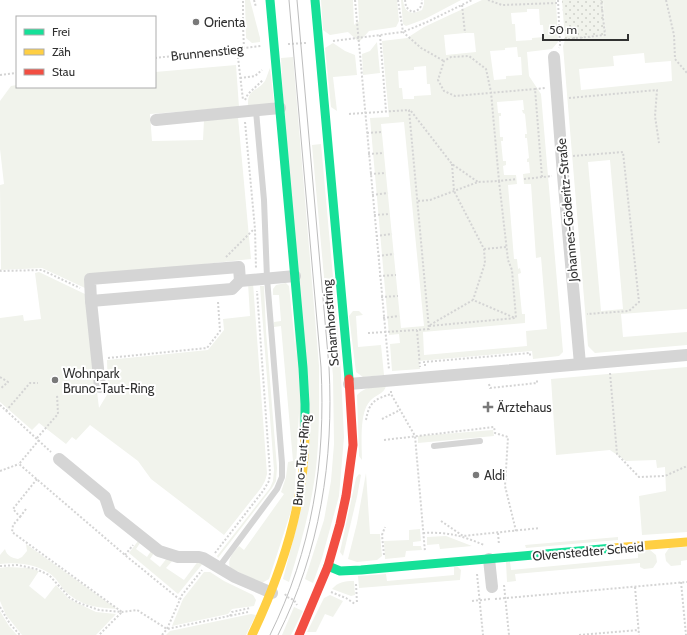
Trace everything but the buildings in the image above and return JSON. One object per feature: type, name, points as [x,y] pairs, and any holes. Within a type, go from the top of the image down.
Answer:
[{"type":"street","name":"Bruno-Taut-Ring","points":[[252,635],[277,592],[282,566],[294,523],[301,485],[306,438],[304,374],[270,0]]},
{"type":"street","name":"Scharnhorstring","points":[[299,635],[328,566],[342,517],[352,461],[353,438],[315,0]]},
{"type":"street","name":"Johannes-Göderitz-Straße","points":[[554,57],[580,364]]},
{"type":"street","points":[[156,120],[244,109],[256,111],[280,108]]},
{"type":"street","points":[[100,388],[90,279],[239,267],[240,281]]},
{"type":"street","points":[[91,297],[232,289],[240,281],[295,276]]},
{"type":"street","points":[[349,384],[687,355]]},
{"type":"street","points":[[59,459],[105,497],[110,512],[159,551],[178,557],[199,556],[235,577],[277,592]]},
{"type":"street","name":"Olvenstedter Scheid","points":[[328,566],[340,570],[385,568],[687,542]]},
{"type":"street","points":[[489,559],[492,587]]},
{"type":"lane","points":[[219,568],[278,489],[282,477],[282,463],[262,279],[264,200],[256,111]]},
{"type":"lane","points":[[434,446],[480,441]]},
{"type":"path","points":[[243,0],[244,48]]},
{"type":"path","points":[[355,0],[389,374]]},
{"type":"path","points":[[398,0],[403,32],[421,48],[444,61]]},
{"type":"path","points":[[405,0],[406,7],[412,12],[419,10],[422,6],[422,0]]},
{"type":"path","points":[[332,41],[403,32],[472,0]]},
{"type":"path","points":[[488,0],[502,5],[558,1],[560,45],[554,57]]},
{"type":"path","points":[[560,40],[605,35],[601,0]]},
{"type":"path","points":[[666,0],[674,35],[675,59],[687,73]]},
{"type":"path","points":[[462,5],[465,33]]},
{"type":"path","points":[[238,27],[243,26]]},
{"type":"path","points":[[380,35],[386,111]]},
{"type":"path","points":[[286,44],[308,43]]},
{"type":"path","name":"Brunnenstieg","points":[[156,58],[259,46]]},
{"type":"path","points":[[163,635],[167,629],[179,599],[263,491],[268,482],[270,473],[262,279],[255,229],[237,49]]},
{"type":"path","points":[[516,318],[512,270],[508,260],[506,247],[491,92],[486,69],[469,56],[451,57],[444,61],[438,80],[444,91],[454,96],[491,92],[535,89],[557,93],[657,90],[655,116],[659,143]]},
{"type":"path","points":[[240,78],[255,76],[263,67]]},
{"type":"path","points":[[0,74],[16,73]]},
{"type":"path","points":[[244,109],[245,99],[248,94],[264,79]]},
{"type":"path","points":[[535,89],[542,177]]},
{"type":"path","points":[[349,114],[410,110]]},
{"type":"path","points":[[410,110],[452,164],[478,182]]},
{"type":"path","points":[[410,110],[429,326]]},
{"type":"path","points":[[367,133],[382,132]]},
{"type":"path","points":[[562,157],[623,152],[639,302],[629,311],[576,315]]},
{"type":"path","points":[[368,154],[384,153]]},
{"type":"path","points":[[368,333],[429,329],[429,326],[472,300],[485,263],[484,249],[454,191],[452,164]]},
{"type":"path","points":[[370,174],[386,173]]},
{"type":"path","points":[[524,178],[563,175]]},
{"type":"path","points":[[418,201],[430,200],[478,182],[517,180]]},
{"type":"path","points":[[372,195],[388,193]]},
{"type":"path","points":[[374,215],[390,214]]},
{"type":"path","points":[[217,269],[221,261],[255,229]]},
{"type":"path","points":[[376,236],[392,234]]},
{"type":"path","points":[[484,249],[506,247]]},
{"type":"path","points":[[378,256],[394,254]]},
{"type":"path","points":[[0,270],[42,270],[91,297]]},
{"type":"path","points":[[380,276],[396,275]]},
{"type":"path","points":[[97,359],[207,348],[220,331],[217,290]]},
{"type":"path","points":[[381,297],[398,296]]},
{"type":"path","points":[[472,300],[516,318]]},
{"type":"path","points":[[383,318],[400,316]]},
{"type":"path","points":[[429,326],[516,318]]},
{"type":"path","points":[[417,330],[421,379]]},
{"type":"path","points":[[472,361],[424,365],[424,362],[530,353],[531,356],[483,360]]},
{"type":"path","points":[[609,362],[617,454],[639,477],[665,476],[687,466]]},
{"type":"path","points":[[0,377],[8,382],[0,389]]},
{"type":"path","points":[[6,410],[30,383],[38,383]]},
{"type":"path","points":[[490,388],[537,383]]},
{"type":"path","points":[[0,471],[19,464],[58,414],[57,394]]},
{"type":"path","points":[[391,394],[415,436],[426,565]]},
{"type":"path","points":[[0,406],[59,459]]},
{"type":"path","points":[[382,419],[400,410]]},
{"type":"path","points":[[384,440],[494,427],[495,433],[508,437],[505,486],[516,531]]},
{"type":"path","points":[[19,464],[179,599]]},
{"type":"path","points":[[20,517],[13,509],[37,479]]},
{"type":"path","points":[[26,509],[13,525],[12,532],[122,612]]},
{"type":"path","points":[[441,521],[463,536],[484,545],[489,559]]},
{"type":"path","points":[[385,527],[382,535],[385,568]]},
{"type":"path","points":[[423,534],[448,533],[463,536],[540,528]]},
{"type":"path","points":[[125,555],[134,544]]},
{"type":"path","points":[[476,561],[483,635]]},
{"type":"path","points":[[0,566],[18,565],[36,569],[49,575],[66,595],[73,600],[96,610],[122,612],[137,610],[167,629],[251,611]]},
{"type":"path","points":[[681,582],[686,635]]},
{"type":"path","points":[[472,601],[687,582]]},
{"type":"path","points":[[328,591],[356,603],[356,587]]},
{"type":"path","points":[[635,587],[640,635]]},
{"type":"path","points":[[505,589],[509,635]]},
{"type":"path","points":[[277,592],[284,592],[287,597],[294,600],[296,605],[299,606]]},
{"type":"path","points":[[0,607],[10,624],[20,635]]},
{"type":"path","points":[[230,616],[232,612],[250,608],[255,610]]},
{"type":"path","points":[[99,635],[122,612]]},
{"type":"path","points":[[579,635],[639,630]]},
{"type":"shaded area","points":[[245,0],[250,0],[260,42],[252,43],[246,38]]},
{"type":"shaded area","points":[[321,0],[353,0],[354,25],[358,21],[359,22],[358,0],[397,0],[399,21],[396,27],[369,31],[359,42],[348,32],[330,35],[323,30]]},
{"type":"shaded area","points":[[401,0],[403,0],[407,11],[414,13],[422,10],[424,0],[461,0],[425,19],[406,26],[403,24]]},
{"type":"shaded area","points":[[482,0],[556,0],[558,42],[552,49],[527,52],[529,76],[541,94],[563,352],[559,356],[533,359],[532,351],[419,361],[420,369],[392,371],[390,344],[400,343],[399,334],[389,335],[370,118],[389,117],[382,41],[407,38],[424,27]],"holes":[[[527,9],[539,9],[540,25],[543,25],[544,37],[532,38],[532,40],[516,41],[515,24],[512,24],[511,13],[527,12]],[[474,33],[476,52],[446,55],[444,35]],[[517,47],[518,57],[521,57],[522,75],[506,76],[506,79],[494,80],[490,51],[505,50],[505,48]],[[426,66],[427,84],[430,84],[431,95],[414,96],[414,99],[403,99],[402,88],[399,88],[398,71],[414,70],[414,67]],[[523,100],[524,110],[522,110],[525,114],[527,134],[525,134],[525,138],[527,138],[529,158],[527,159],[527,162],[529,162],[530,173],[523,174],[524,184],[531,184],[536,258],[541,257],[547,329],[526,331],[527,346],[424,355],[423,332],[525,323],[525,314],[522,314],[518,274],[521,273],[520,268],[518,269],[517,259],[514,259],[508,185],[517,184],[516,175],[504,175],[503,166],[506,165],[506,161],[503,161],[501,141],[503,141],[503,137],[500,137],[499,116],[501,116],[501,113],[498,113],[497,102]],[[404,122],[424,326],[401,328],[381,124]]]},
{"type":"shaded area","points":[[562,0],[603,0],[606,36],[565,40]]},
{"type":"shaded area","points":[[603,0],[687,0],[687,309],[621,314],[623,337],[687,332],[687,345],[595,353],[588,346],[563,46],[565,40],[606,36]],"holes":[[[644,53],[645,63],[671,61],[672,81],[581,90],[579,69],[614,66],[613,56]],[[610,160],[623,309],[601,311],[588,162]]]},
{"type":"shaded area","points":[[377,42],[380,73],[363,75],[362,54],[370,51]]},
{"type":"shaded area","points":[[333,43],[345,51],[355,55],[357,75],[333,77],[337,111],[331,107],[325,48]]},
{"type":"shaded area","points":[[293,57],[319,366],[319,407],[318,448],[313,489],[304,529],[289,582],[283,579],[303,502],[281,58]]},
{"type":"shaded area","points":[[236,65],[239,107],[150,114],[152,141],[203,140],[204,120],[238,117],[251,259],[84,277],[85,288],[42,268],[1,270],[0,185],[4,184],[0,149],[0,101],[11,86],[16,85],[16,88],[156,88],[156,72]]},
{"type":"shaded area","points":[[270,68],[274,102],[268,105],[248,107],[249,97],[253,91],[265,81]]},
{"type":"shaded area","points":[[321,144],[340,355],[344,437],[339,496],[322,558],[313,583],[305,579],[324,520],[331,481],[334,444],[333,376],[312,145]]},
{"type":"shaded area","points":[[39,272],[85,294],[99,408],[108,393],[107,360],[208,350],[224,330],[223,319],[250,316],[248,283],[253,283],[267,474],[261,488],[224,535],[151,479],[138,461],[90,425],[76,440],[72,437],[66,444],[39,423],[32,430],[0,402],[0,318],[23,315],[24,321],[41,319],[35,273]]},
{"type":"shaded area","points":[[286,283],[289,286],[300,395],[294,502],[269,579],[262,583],[230,568],[229,562],[231,556],[239,546],[244,550],[284,494],[281,492],[286,477],[288,462],[293,461],[281,326],[274,327],[274,322],[281,321],[279,295],[273,295],[273,289],[276,285]]},
{"type":"shaded area","points":[[260,286],[264,286],[266,331],[277,468],[276,481],[218,558],[217,556],[270,488],[273,481],[274,470]]},
{"type":"shaded area","points":[[353,311],[359,311],[363,315],[356,316],[358,347],[381,345],[384,375],[363,377],[356,372],[349,316]]},
{"type":"shaded area","points":[[687,367],[687,532],[642,535],[639,496],[666,491],[665,467],[657,468],[656,460],[626,461],[610,450],[556,455],[551,379]]},
{"type":"shaded area","points":[[386,386],[381,393],[372,399],[366,406],[362,429],[362,460],[359,456],[357,395],[367,388]]},
{"type":"shaded area","points":[[493,430],[494,436],[418,443],[418,436]]},
{"type":"shaded area","points":[[366,473],[370,534],[380,534],[382,556],[377,560],[357,562],[348,559],[357,523]]},
{"type":"shaded area","points":[[359,474],[361,475],[357,497],[343,556],[340,552],[356,478]]},
{"type":"shaded area","points":[[420,529],[421,541],[413,542],[413,546],[421,546],[422,550],[406,551],[405,557],[385,559],[384,541],[409,540],[409,530]]},
{"type":"shaded area","points":[[446,536],[472,546],[440,549],[439,544],[427,545],[427,537]]},
{"type":"shaded area","points":[[618,537],[618,540],[526,548],[525,545]]},
{"type":"shaded area","points":[[138,541],[140,543],[136,549],[147,557],[151,551],[154,553],[150,559],[160,567],[167,558],[173,560],[166,568],[184,580],[199,560],[204,562],[178,594],[129,553]]},
{"type":"shaded area","points":[[26,544],[117,609],[93,606],[76,600],[62,588],[55,578],[49,573],[36,567],[14,563],[0,564],[0,555],[5,549],[10,556],[18,559],[27,551]]},
{"type":"shaded area","points":[[687,547],[687,560],[681,561],[681,565],[671,566],[666,561],[665,554],[669,548]]},
{"type":"shaded area","points":[[650,550],[656,555],[657,562],[653,568],[644,569],[640,567],[640,563],[515,574],[516,581],[507,582],[506,562],[510,562],[511,570],[638,558],[638,551]]},
{"type":"shaded area","points":[[454,567],[458,567],[461,570],[460,580],[359,588],[358,576],[386,574],[387,581],[454,575]]},
{"type":"shaded area","points":[[0,568],[29,568],[39,571],[29,586],[45,599],[56,585],[69,599],[96,612],[116,614],[96,635],[22,635],[6,615],[0,601]]},
{"type":"shaded area","points":[[204,572],[210,572],[224,581],[253,595],[256,600],[254,606],[232,609],[228,614],[172,626],[183,599]]},
{"type":"shaded area","points":[[354,581],[355,595],[351,596],[332,589],[342,582]]},
{"type":"shaded area","points":[[330,595],[343,601],[333,617],[325,614],[316,632],[307,632],[324,598]]},
{"type":"shaded area","points":[[294,607],[303,611],[291,635],[282,635]]},
{"type":"shaded area","points":[[0,611],[9,626],[17,635],[0,635]]},
{"type":"shaded area","points":[[251,614],[256,615],[246,635],[166,635],[170,631]]},
{"type":"tram line","points":[[270,635],[296,571],[306,538],[313,505],[321,437],[321,367],[289,0]]},
{"type":"tram line","points":[[278,635],[304,571],[314,538],[321,504],[329,436],[329,367],[297,0]]},
{"type":"traffic: fast","points":[[270,0],[303,368],[305,436]]},
{"type":"traffic: fast","points":[[315,0],[349,379]]},
{"type":"traffic: fast","points":[[328,566],[340,571],[361,570],[613,548]]},
{"type":"traffic: slow","points":[[252,635],[282,563],[296,513],[301,488],[305,436]]},
{"type":"traffic: slow","points":[[613,548],[687,542]]},
{"type":"traffic: jam","points":[[299,635],[328,566],[346,496],[353,445],[349,379]]},
{"type":"place","name":"Orienta","points":[[196,22]]},
{"type":"place","name":"Wohnpark Bruno-Taut-Ring","points":[[55,380]]},
{"type":"place","name":"Ärztehaus","points":[[488,407]]},
{"type":"place","name":"Aldi","points":[[476,475]]}]
